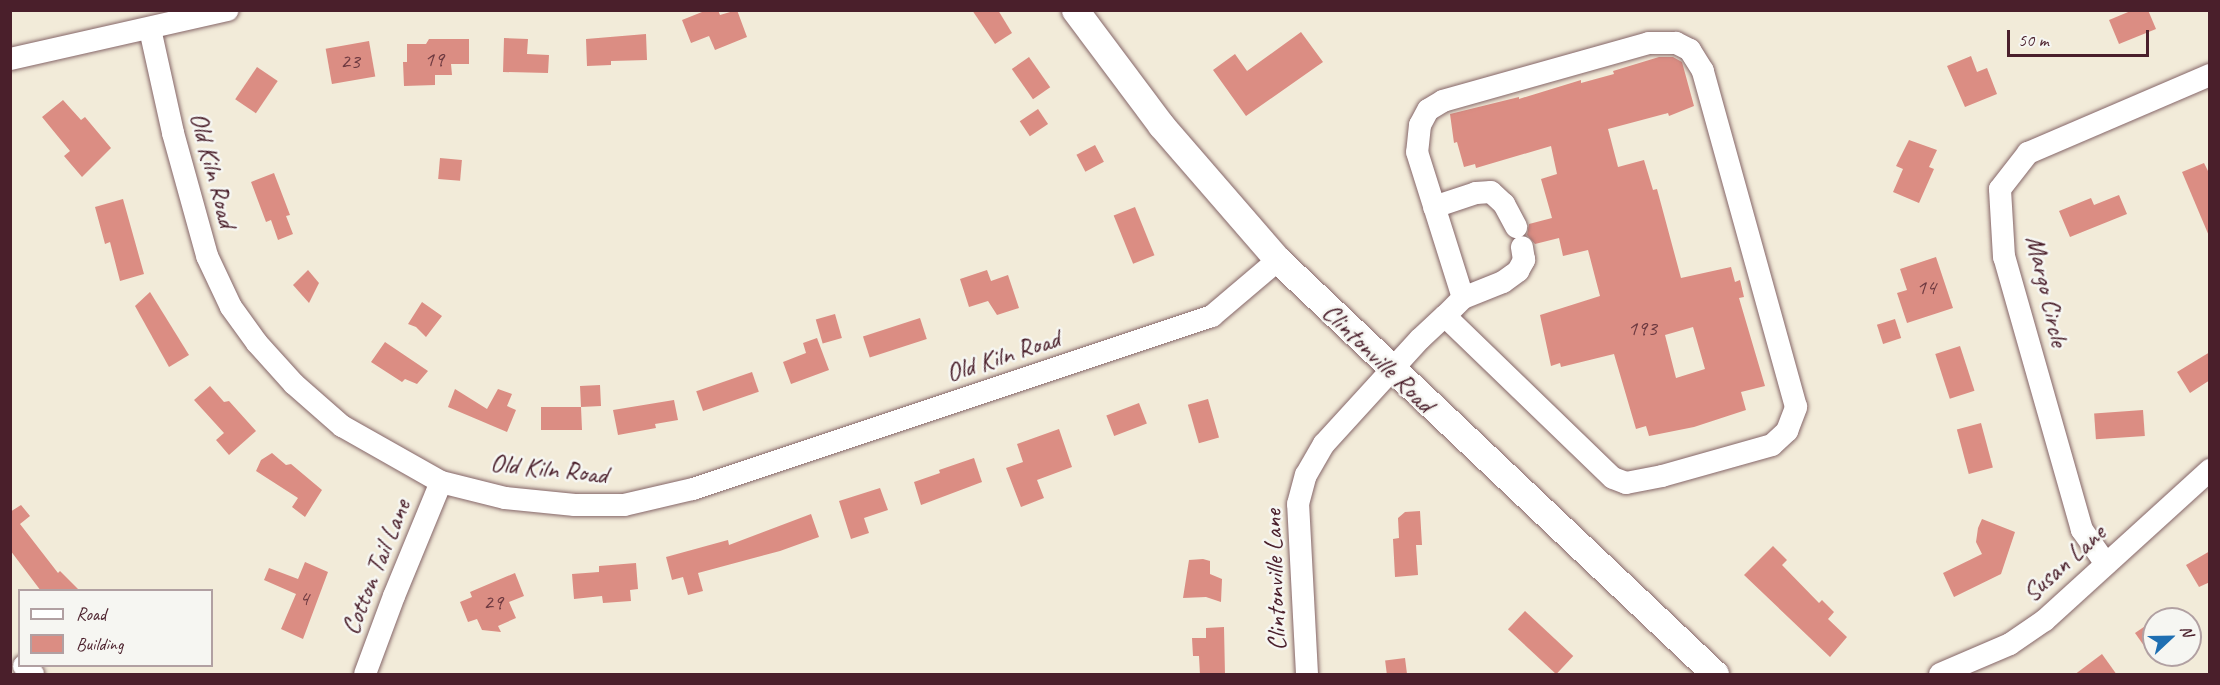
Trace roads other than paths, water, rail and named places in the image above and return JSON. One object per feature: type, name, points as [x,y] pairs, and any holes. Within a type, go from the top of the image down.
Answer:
[{"type":"main road","name":"Clintonville Road","points":[[1075,10],[1161,125],[1278,260],[1392,371],[1715,675]]},
{"type":"street","points":[[10,58],[228,10]]},
{"type":"street","name":"Old Kiln Road","points":[[150,29],[195,221],[207,256],[231,307],[258,343],[294,384],[342,426],[441,482],[505,498],[575,505],[624,505],[693,489],[1212,316],[1278,260]]},
{"type":"street","points":[[1434,207],[1476,194],[1491,192],[1504,204],[1519,237],[1524,260],[1518,271],[1503,282],[1463,298],[1434,207],[1417,152],[1420,125],[1428,110],[1443,101],[1649,43],[1676,43],[1690,50],[1703,71],[1796,407],[1787,431],[1772,445],[1662,476],[1626,483],[1613,478],[1445,316]]},
{"type":"street","name":"Margo Circle","points":[[2106,564],[2082,530],[2004,257],[2000,189],[2028,153],[2210,75]]},
{"type":"street","name":"Clintonville Lane","points":[[1307,675],[1298,504],[1306,476],[1324,444],[1420,339],[1463,298]]},
{"type":"street","name":"Susan Lane","points":[[1940,675],[2010,644],[2045,620],[2210,470]]},
{"type":"street","name":"Cotton Tail Lane","points":[[365,675],[394,596],[441,482]]}]
